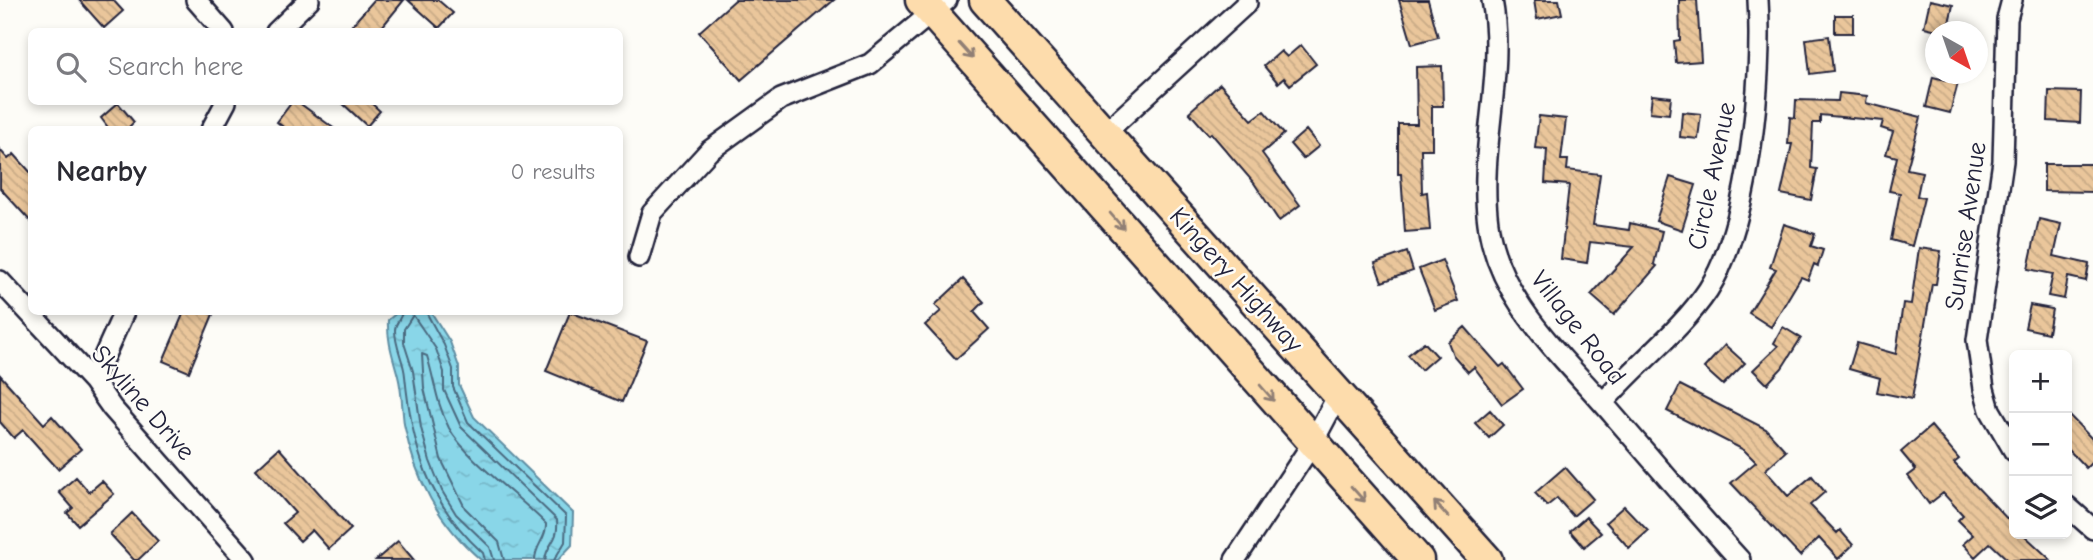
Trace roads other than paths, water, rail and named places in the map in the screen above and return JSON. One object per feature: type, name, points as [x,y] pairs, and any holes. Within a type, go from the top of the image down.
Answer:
[{"type":"main road","name":"Kingery Highway","points":[[985,0],[1487,560]]},
{"type":"main road","name":"Kingery Highway","points":[[934,4],[1312,444],[1418,560]]},
{"type":"street","points":[[196,0],[220,28]]},
{"type":"street","points":[[280,28],[309,0]]},
{"type":"street","name":"Village Road","points":[[1492,0],[1497,50],[1485,179],[1492,246],[1512,290],[1532,322],[1741,560]]},
{"type":"street","name":"Circle Avenue","points":[[1603,403],[1630,372],[1677,327],[1707,290],[1722,264],[1752,134],[1760,32],[1758,0]]},
{"type":"street","name":"Sunrise Avenue","points":[[2009,442],[1990,410],[1977,340],[2003,162],[2007,19],[2012,0]]},
{"type":"street","points":[[1105,133],[1247,3]]},
{"type":"street","points":[[639,257],[652,213],[709,150],[782,99],[870,64],[934,4]]},
{"type":"street","points":[[213,126],[224,105]]},
{"type":"street","name":"Skyline Drive","points":[[0,281],[28,311]]},
{"type":"street","name":"Skyline Drive","points":[[32,315],[93,381],[112,408],[246,560]]},
{"type":"street","points":[[93,381],[123,315]]},
{"type":"street","points":[[1236,560],[1312,444],[1338,395]]},
{"type":"street","points":[[2072,510],[2093,529]]},
{"type":"water","points":[[394,315],[433,315],[450,342],[459,367],[459,385],[474,417],[573,513],[572,545],[558,560],[481,560],[452,531],[422,481],[409,444],[388,320]]}]
